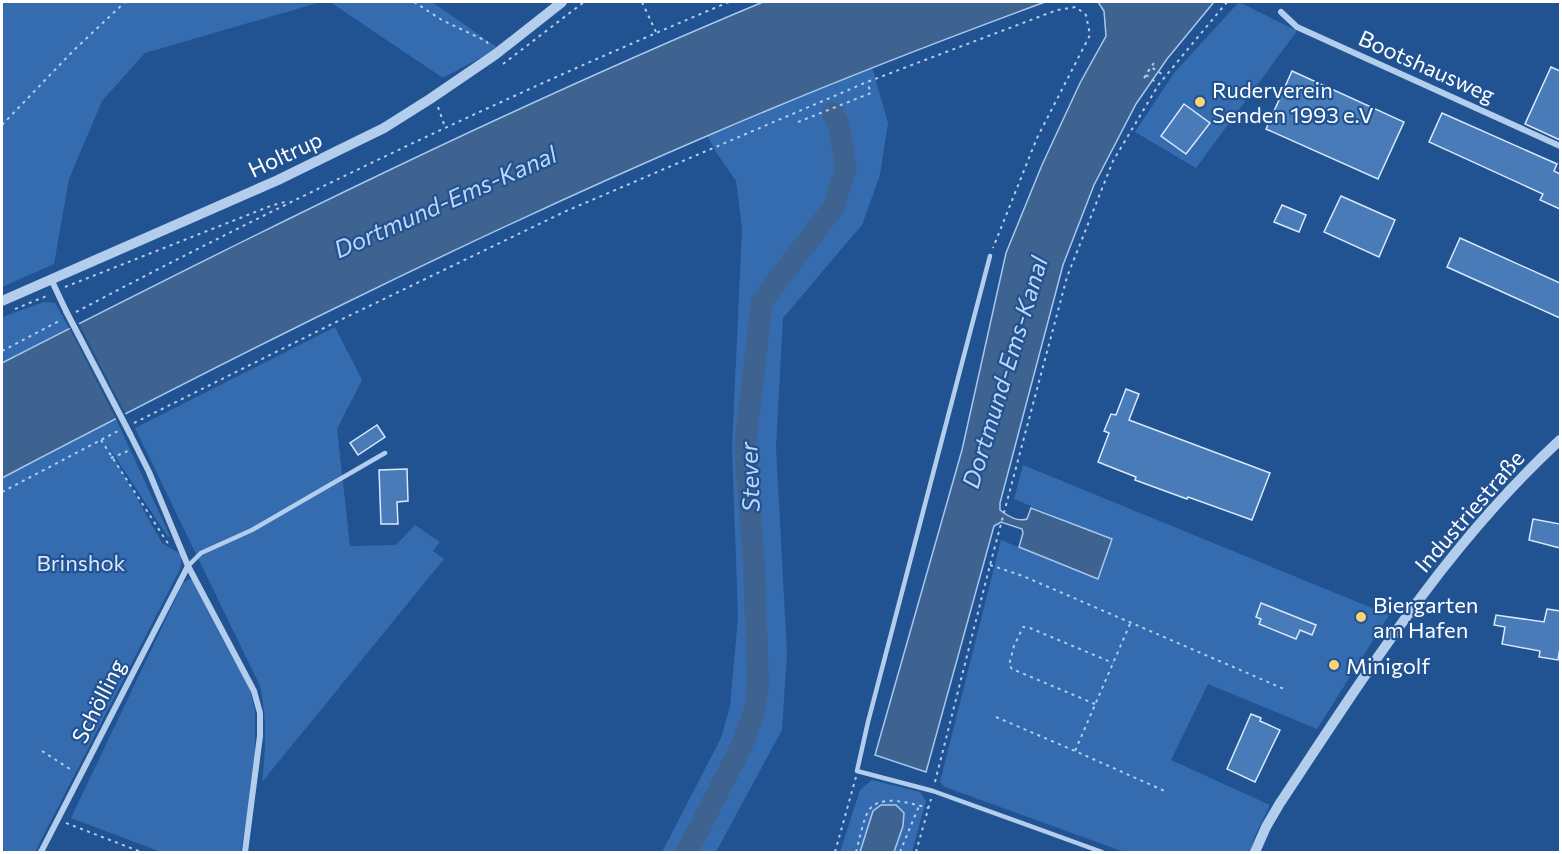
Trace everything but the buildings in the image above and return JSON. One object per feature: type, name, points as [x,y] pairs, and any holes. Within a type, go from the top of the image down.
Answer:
[{"type":"street","name":"Holtrup","points":[[2,301],[336,153],[402,117],[496,54],[562,2]]},
{"type":"street","name":"Bootshausweg","points":[[1281,12],[1297,27],[1560,146]]},
{"type":"street","points":[[51,279],[149,472],[188,566],[254,691],[260,713],[260,736],[246,852]]},
{"type":"street","name":"Industriestraße","points":[[1255,852],[1280,803],[1411,609],[1484,518],[1560,440]]},
{"type":"street","name":"Schölling","points":[[41,852],[188,566]]},
{"type":"lane","points":[[990,256],[868,722],[858,771],[933,791],[1102,852]]},
{"type":"lane","points":[[188,566],[201,553],[252,530],[385,453]]},
{"type":"path","points":[[2,125],[73,51],[125,2]]},
{"type":"path","points":[[414,2],[442,20],[486,41],[496,54]]},
{"type":"path","points":[[642,2],[656,32]]},
{"type":"path","points":[[69,312],[292,200],[445,127],[656,32],[729,2]]},
{"type":"path","points":[[916,852],[1067,277],[1113,161],[1159,84],[1227,2]]},
{"type":"path","points":[[140,420],[564,212],[867,82],[1057,9],[1076,7],[1086,15],[1090,35],[1037,138],[990,256]]},
{"type":"path","points":[[1151,67],[1143,80],[1154,63]]},
{"type":"path","points":[[1151,67],[1165,76]]},
{"type":"path","points":[[1146,75],[1159,84]]},
{"type":"path","points":[[798,122],[871,93],[867,82]]},
{"type":"path","points":[[438,108],[445,127]]},
{"type":"path","points":[[12,310],[273,205],[292,200]]},
{"type":"path","points":[[2,351],[63,319]]},
{"type":"path","points":[[2,492],[100,440],[170,546]]},
{"type":"path","points":[[111,458],[129,450]]},
{"type":"path","points":[[990,565],[1023,576],[1284,689]]},
{"type":"path","points":[[1075,752],[1130,624]]},
{"type":"path","points":[[1096,705],[1012,669],[1009,665],[1014,646],[1023,627],[1030,628],[1113,663]]},
{"type":"path","points":[[996,717],[1167,792]]},
{"type":"path","points":[[42,752],[80,775]]},
{"type":"path","points":[[835,852],[858,771]]},
{"type":"path","points":[[856,852],[869,810],[880,801],[929,808]]},
{"type":"path","points":[[900,852],[919,806]]},
{"type":"path","points":[[58,820],[141,852]]},
{"type":"green space","points":[[2,2],[321,2],[145,53],[102,101],[69,179],[54,264],[2,287]]},
{"type":"green space","points":[[330,2],[432,2],[498,48],[443,78]]},
{"type":"green space","name":"Ruderverein Senden 1993 e.V","points":[[1239,2],[1297,31],[1196,168],[1135,132],[1174,73]]},
{"type":"green space","points":[[872,67],[888,123],[880,175],[862,225],[783,318],[776,447],[787,653],[782,730],[716,852],[662,852],[721,738],[730,706],[738,618],[732,448],[742,228],[736,181],[707,135]]},
{"type":"green space","points":[[44,302],[55,303],[69,328],[2,363],[2,317]]},
{"type":"green space","points":[[335,327],[362,380],[337,429],[350,546],[396,545],[415,525],[440,542],[433,551],[444,559],[262,782],[265,734],[260,686],[135,428]]},
{"type":"green space","name":"Brinshok","points":[[116,419],[170,536],[168,537],[106,443],[162,543],[182,555],[180,569],[35,852],[2,852],[2,478]]},
{"type":"green space","points":[[1023,465],[1389,615],[1317,729],[1208,684],[1171,760],[1270,805],[1250,852],[1124,852],[945,787],[940,782],[1001,540],[1097,579],[1112,540],[1014,499]]},
{"type":"green space","points":[[189,579],[195,579],[250,689],[255,712],[255,764],[241,852],[161,852],[71,818],[183,583]]},
{"type":"green space","points":[[872,780],[920,792],[926,801],[912,852],[894,852],[903,826],[873,811],[860,852],[840,852],[860,790]]},
{"type":"water","name":"Dortmund-Ems-Kanal","points":[[763,2],[1045,2],[917,50],[617,175],[351,300],[2,478],[2,363],[379,175],[570,86]]},
{"type":"water","name":"Dortmund-Ems-Kanal","points":[[1098,2],[1214,2],[1167,59],[1136,104],[1094,185],[1063,265],[1000,503],[1000,510],[1016,519],[1027,519],[1031,508],[1112,539],[1098,579],[1019,547],[1022,529],[1001,522],[994,526],[926,772],[875,755],[962,450],[1006,253],[1042,165],[1080,83],[1106,36],[1104,11]]},
{"type":"water","points":[[881,805],[896,805],[904,813],[903,826],[894,852],[860,852],[873,811]]},
{"type":"pier","points":[[77,320],[127,417],[117,421],[68,325]]},
{"type":"waterway","name":"Stever","points":[[687,852],[742,745],[754,713],[758,685],[754,562],[745,447],[762,301],[833,208],[846,167],[839,126],[833,113]]},
{"type":"place","name":"Ruderverein Senden 1993 e.V","points":[[1200,102]]},
{"type":"place","name":"Biergarten am Hafen","points":[[1361,617]]},
{"type":"place","name":"Minigolf","points":[[1334,665]]}]
